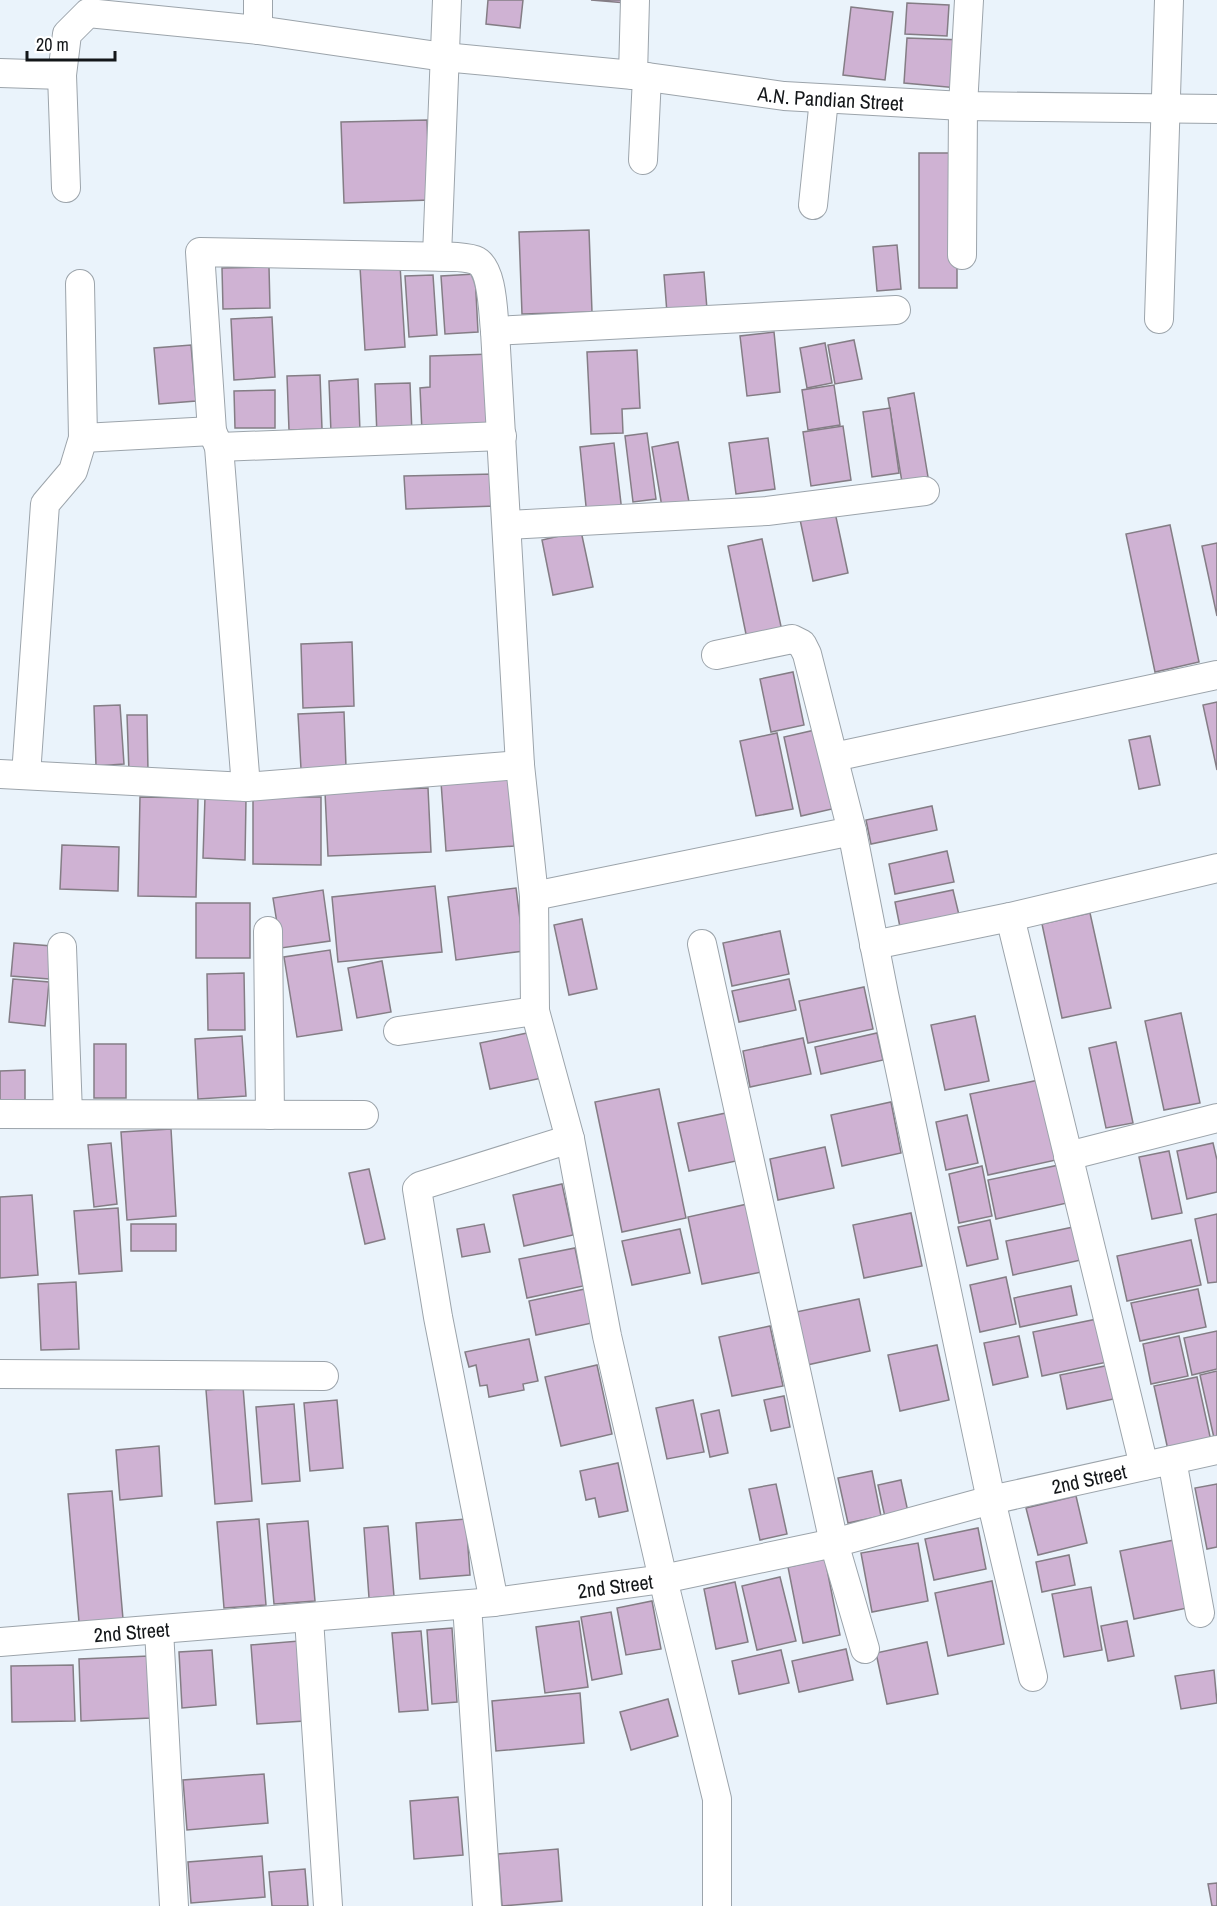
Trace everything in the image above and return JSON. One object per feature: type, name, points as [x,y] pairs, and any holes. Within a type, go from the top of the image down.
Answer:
[{"type":"street","points":[[258,0],[258,30]]},
{"type":"street","points":[[447,0],[437,256],[452,256]]},
{"type":"street","points":[[634,0],[643,160]]},
{"type":"street","points":[[962,255],[963,106],[969,0]]},
{"type":"street","points":[[1159,319],[1169,0]]},
{"type":"street","name":"A.N. Pandian Street","points":[[66,188],[62,75],[66,34],[88,13],[258,30],[444,57],[640,76],[784,96],[963,106],[1217,109]]},
{"type":"street","points":[[0,73],[62,75]]},
{"type":"street","points":[[813,205],[824,99]]},
{"type":"street","points":[[246,787],[200,252],[452,256],[476,261],[482,265],[488,275],[495,331],[520,765],[534,896],[534,1011],[570,1138],[608,1336],[663,1579],[717,1799],[717,1906]]},
{"type":"street","points":[[81,284],[83,438],[73,471],[45,504],[13,775],[246,787],[520,765]]},
{"type":"street","points":[[495,331],[896,310]]},
{"type":"street","points":[[83,438],[502,436]]},
{"type":"street","points":[[507,525],[767,511],[925,491]]},
{"type":"street","points":[[716,655],[792,639],[802,644],[807,654],[852,831],[991,1500],[1033,1677]]},
{"type":"street","points":[[834,758],[1217,675]]},
{"type":"street","points":[[534,896],[852,831]]},
{"type":"street","points":[[874,945],[1010,917],[1217,868]]},
{"type":"street","points":[[1010,917],[1144,1466]]},
{"type":"street","points":[[268,932],[270,1115]]},
{"type":"street","points":[[702,944],[834,1543],[865,1649]]},
{"type":"street","points":[[62,947],[68,1114]]},
{"type":"street","points":[[398,1030],[534,1011]]},
{"type":"street","points":[[0,1114],[364,1115]]},
{"type":"street","points":[[1068,1156],[1217,1118]]},
{"type":"street","points":[[487,1906],[481,1604],[417,1189],[420,1186],[570,1138]]},
{"type":"street","points":[[0,1374],[324,1376]]},
{"type":"street","name":"2nd Street","points":[[0,1642],[481,1604],[663,1579],[834,1543],[991,1500],[1217,1450]]},
{"type":"street","points":[[1172,1460],[1200,1613]]},
{"type":"street","points":[[309,1619],[328,1906]]},
{"type":"street","points":[[159,1630],[174,1906]]},
{"type":"building","points":[[488,0],[523,0],[520,28],[486,24]]},
{"type":"building","points":[[591,0],[626,0],[626,3]]},
{"type":"building","points":[[907,3],[949,5],[947,36],[905,34]]},
{"type":"building","points":[[851,7],[893,12],[885,80],[843,75]]},
{"type":"building","points":[[907,38],[963,40],[958,88],[904,83]]},
{"type":"building","points":[[427,120],[430,200],[344,203],[341,122]]},
{"type":"building","points":[[919,153],[957,153],[957,288],[919,288]]},
{"type":"building","points":[[589,230],[592,312],[522,314],[519,232]]},
{"type":"building","points":[[897,245],[901,289],[877,291],[873,247]]},
{"type":"building","points":[[400,265],[405,347],[365,350],[360,267]]},
{"type":"building","points":[[269,267],[270,308],[223,309],[222,268]]},
{"type":"building","points":[[704,272],[707,309],[667,313],[664,275]]},
{"type":"building","points":[[475,274],[478,332],[445,334],[441,276]]},
{"type":"building","points":[[433,275],[437,335],[409,337],[405,276]]},
{"type":"building","points":[[272,317],[275,377],[234,380],[231,319]]},
{"type":"building","points":[[774,332],[780,392],[747,396],[740,336]]},
{"type":"building","points":[[854,340],[862,379],[835,384],[828,345]]},
{"type":"building","points":[[825,343],[832,383],[807,388],[800,348]]},
{"type":"building","points":[[191,345],[196,401],[159,404],[154,348]]},
{"type":"building","points":[[637,350],[640,408],[622,409],[623,433],[591,434],[587,352]]},
{"type":"building","points":[[492,354],[494,430],[422,432],[420,388],[430,387],[430,356]]},
{"type":"building","points":[[320,375],[322,429],[289,430],[287,376]]},
{"type":"building","points":[[358,379],[360,432],[331,433],[329,381]]},
{"type":"building","points":[[410,383],[412,434],[377,436],[375,384]]},
{"type":"building","points":[[834,385],[840,425],[808,430],[802,390]]},
{"type":"building","points":[[275,390],[275,428],[235,428],[234,391]]},
{"type":"building","points":[[914,393],[928,477],[902,482],[888,398]]},
{"type":"building","points":[[890,408],[899,473],[872,477],[863,412]]},
{"type":"building","points":[[843,426],[851,480],[811,486],[803,432]]},
{"type":"building","points":[[647,433],[656,499],[633,502],[625,436]]},
{"type":"building","points":[[768,438],[775,489],[736,494],[729,443]]},
{"type":"building","points":[[678,442],[689,502],[662,507],[652,447]]},
{"type":"building","points":[[614,443],[622,512],[587,516],[580,447]]},
{"type":"building","points":[[495,474],[496,506],[406,509],[404,476]]},
{"type":"building","points":[[833,503],[848,573],[813,581],[798,510]]},
{"type":"building","points":[[1170,525],[1199,662],[1155,672],[1126,534]]},
{"type":"building","points":[[581,531],[593,587],[553,595],[542,540]]},
{"type":"building","points":[[762,539],[782,631],[747,639],[728,546]]},
{"type":"building","points":[[1217,543],[1217,616],[1202,546]]},
{"type":"building","points":[[352,642],[354,706],[303,708],[301,644]]},
{"type":"building","points":[[793,672],[804,725],[771,732],[760,679]]},
{"type":"building","points":[[1217,702],[1217,770],[1203,705]]},
{"type":"building","points":[[120,705],[124,764],[96,766],[94,706]]},
{"type":"building","points":[[344,712],[346,767],[301,769],[298,714]]},
{"type":"building","points":[[127,715],[147,715],[148,772],[129,773]]},
{"type":"building","points":[[815,730],[832,809],[801,816],[784,737]]},
{"type":"building","points":[[777,733],[793,809],[756,816],[740,741]]},
{"type":"building","points":[[1150,736],[1160,785],[1139,789],[1129,740]]},
{"type":"building","points":[[509,777],[514,846],[446,851],[441,782]]},
{"type":"building","points":[[428,788],[431,852],[328,856],[325,792]]},
{"type":"building","points":[[140,797],[198,798],[196,897],[138,896]]},
{"type":"building","points":[[205,797],[246,799],[245,860],[203,858]]},
{"type":"building","points":[[253,797],[321,797],[321,865],[253,864]]},
{"type":"building","points":[[932,806],[937,830],[871,844],[866,820]]},
{"type":"building","points":[[62,845],[119,847],[118,891],[60,889]]},
{"type":"building","points":[[947,851],[954,882],[895,894],[889,864]]},
{"type":"building","points":[[435,886],[442,952],[338,962],[332,897]]},
{"type":"building","points":[[516,888],[524,951],[456,960],[448,897]]},
{"type":"building","points":[[323,890],[330,941],[281,948],[273,898]]},
{"type":"building","points":[[953,890],[959,915],[900,927],[895,902]]},
{"type":"building","points":[[196,903],[250,903],[250,958],[196,958]]},
{"type":"building","points":[[1090,913],[1111,1008],[1062,1018],[1042,924]]},
{"type":"building","points":[[582,919],[597,989],[569,995],[554,925]]},
{"type":"building","points":[[780,931],[789,974],[732,986],[723,943]]},
{"type":"building","points":[[14,943],[52,946],[49,979],[11,976]]},
{"type":"building","points":[[330,950],[342,1030],[297,1037],[284,957]]},
{"type":"building","points":[[382,961],[391,1012],[357,1018],[348,968]]},
{"type":"building","points":[[244,973],[245,1030],[208,1030],[207,974]]},
{"type":"building","points":[[13,979],[49,982],[45,1026],[9,1022]]},
{"type":"building","points":[[789,979],[796,1010],[739,1022],[732,991]]},
{"type":"building","points":[[864,987],[873,1029],[808,1043],[799,1001]]},
{"type":"building","points":[[1181,1013],[1200,1103],[1164,1110],[1145,1021]]},
{"type":"building","points":[[975,1016],[989,1081],[945,1090],[931,1025]]},
{"type":"building","points":[[532,1032],[542,1078],[490,1089],[480,1043]]},
{"type":"building","points":[[877,1033],[883,1060],[821,1074],[815,1047]]},
{"type":"building","points":[[242,1036],[246,1096],[198,1099],[195,1039]]},
{"type":"building","points":[[803,1038],[811,1074],[750,1087],[743,1051]]},
{"type":"building","points":[[1116,1042],[1133,1123],[1106,1128],[1089,1048]]},
{"type":"building","points":[[94,1044],[126,1044],[126,1098],[94,1098]]},
{"type":"building","points":[[25,1070],[25,1112],[0,1112],[0,1071]]},
{"type":"building","points":[[1039,1080],[1056,1160],[988,1175],[970,1094]]},
{"type":"building","points":[[659,1089],[686,1218],[622,1232],[595,1102]]},
{"type":"building","points":[[891,1102],[901,1153],[842,1166],[831,1115]]},
{"type":"building","points":[[726,1113],[736,1161],[689,1171],[678,1123]]},
{"type":"building","points":[[967,1115],[978,1163],[946,1170],[936,1122]]},
{"type":"building","points":[[171,1129],[176,1216],[127,1220],[121,1132]]},
{"type":"building","points":[[111,1143],[117,1204],[94,1207],[88,1145]]},
{"type":"building","points":[[1213,1143],[1217,1160],[1217,1192],[1187,1199],[1177,1151]]},
{"type":"building","points":[[825,1147],[834,1188],[778,1200],[770,1159]]},
{"type":"building","points":[[1169,1151],[1182,1213],[1152,1219],[1139,1157]]},
{"type":"building","points":[[1059,1165],[1067,1203],[996,1219],[988,1180]]},
{"type":"building","points":[[982,1166],[992,1216],[959,1223],[949,1174]]},
{"type":"building","points":[[369,1169],[385,1239],[365,1244],[349,1173]]},
{"type":"building","points":[[562,1184],[573,1235],[524,1246],[513,1195]]},
{"type":"building","points":[[32,1195],[38,1275],[0,1278],[0,1197]]},
{"type":"building","points":[[752,1203],[767,1271],[702,1284],[688,1217]]},
{"type":"building","points":[[118,1208],[122,1271],[79,1274],[74,1211]]},
{"type":"building","points":[[911,1213],[922,1266],[864,1278],[853,1225]]},
{"type":"building","points":[[1217,1214],[1217,1282],[1208,1283],[1195,1219]]},
{"type":"building","points":[[990,1220],[998,1259],[967,1266],[958,1227]]},
{"type":"building","points":[[131,1224],[176,1224],[176,1251],[131,1251]]},
{"type":"building","points":[[484,1224],[490,1252],[462,1257],[457,1229]]},
{"type":"building","points":[[1083,1225],[1090,1258],[1013,1275],[1006,1241]]},
{"type":"building","points":[[680,1229],[690,1273],[632,1285],[622,1241]]},
{"type":"building","points":[[1191,1240],[1201,1285],[1127,1301],[1117,1256]]},
{"type":"building","points":[[575,1248],[583,1286],[527,1298],[519,1259]]},
{"type":"building","points":[[1006,1277],[1016,1324],[980,1332],[970,1285]]},
{"type":"building","points":[[76,1282],[79,1349],[41,1350],[38,1284]]},
{"type":"building","points":[[1071,1286],[1077,1315],[1020,1327],[1014,1298]]},
{"type":"building","points":[[585,1289],[592,1323],[536,1335],[529,1301]]},
{"type":"building","points":[[1198,1289],[1206,1327],[1140,1341],[1131,1303]]},
{"type":"building","points":[[859,1299],[870,1351],[807,1365],[796,1312]]},
{"type":"building","points":[[1102,1318],[1112,1361],[1042,1376],[1033,1332]]},
{"type":"building","points":[[770,1326],[783,1386],[732,1396],[719,1337]]},
{"type":"building","points":[[1217,1331],[1217,1369],[1192,1375],[1184,1338]]},
{"type":"building","points":[[1019,1336],[1028,1377],[993,1385],[984,1343]]},
{"type":"building","points":[[1179,1336],[1188,1376],[1151,1384],[1143,1344]]},
{"type":"building","points":[[529,1339],[538,1381],[523,1384],[524,1390],[489,1397],[487,1385],[480,1386],[476,1365],[469,1367],[465,1352]]},
{"type":"building","points":[[937,1345],[949,1400],[900,1411],[888,1355]]},
{"type":"building","points":[[597,1365],[612,1434],[561,1446],[545,1377]]},
{"type":"building","points":[[1110,1365],[1118,1398],[1067,1409],[1060,1375]]},
{"type":"building","points":[[1217,1371],[1217,1437],[1214,1438],[1200,1375]]},
{"type":"building","points":[[1197,1377],[1211,1441],[1168,1450],[1154,1386]]},
{"type":"building","points":[[243,1387],[252,1501],[215,1504],[206,1390]]},
{"type":"building","points":[[784,1396],[790,1427],[771,1431],[764,1400]]},
{"type":"building","points":[[337,1400],[343,1468],[310,1471],[304,1403]]},
{"type":"building","points":[[693,1400],[704,1452],[667,1459],[656,1408]]},
{"type":"building","points":[[294,1404],[300,1481],[262,1484],[256,1407]]},
{"type":"building","points":[[719,1410],[728,1453],[710,1457],[701,1414]]},
{"type":"building","points":[[159,1446],[162,1496],[120,1500],[116,1450]]},
{"type":"building","points":[[618,1463],[628,1511],[599,1517],[595,1498],[586,1500],[580,1471]]},
{"type":"building","points":[[872,1471],[881,1516],[848,1523],[838,1478]]},
{"type":"building","points":[[901,1480],[908,1512],[885,1517],[878,1485]]},
{"type":"building","points":[[776,1484],[787,1534],[760,1540],[749,1489]]},
{"type":"building","points":[[1217,1484],[1217,1547],[1207,1549],[1195,1488]]},
{"type":"building","points":[[112,1491],[123,1619],[79,1622],[68,1494]]},
{"type":"building","points":[[1076,1496],[1087,1543],[1038,1555],[1026,1508]]},
{"type":"building","points":[[259,1519],[266,1605],[224,1608],[217,1522]]},
{"type":"building","points":[[466,1519],[470,1575],[420,1579],[416,1523]]},
{"type":"building","points":[[308,1521],[315,1601],[274,1604],[267,1524]]},
{"type":"building","points":[[388,1526],[394,1596],[369,1598],[364,1528]]},
{"type":"building","points":[[978,1528],[986,1569],[934,1580],[925,1539]]},
{"type":"building","points":[[1179,1539],[1192,1607],[1134,1619],[1120,1551]]},
{"type":"building","points":[[918,1543],[928,1601],[872,1612],[861,1553]]},
{"type":"building","points":[[1069,1555],[1075,1585],[1042,1592],[1036,1562]]},
{"type":"building","points":[[825,1559],[840,1635],[803,1643],[788,1567]]},
{"type":"building","points":[[780,1577],[796,1641],[757,1650],[742,1586]]},
{"type":"building","points":[[992,1581],[1004,1644],[948,1656],[935,1593]]},
{"type":"building","points":[[735,1582],[748,1642],[716,1649],[704,1589]]},
{"type":"building","points":[[1091,1587],[1102,1650],[1064,1657],[1052,1594]]},
{"type":"building","points":[[652,1601],[661,1649],[626,1655],[617,1608]]},
{"type":"building","points":[[611,1612],[622,1674],[592,1680],[581,1617]]},
{"type":"building","points":[[579,1621],[588,1687],[545,1693],[536,1627]]},
{"type":"building","points":[[1127,1621],[1134,1656],[1108,1661],[1101,1626]]},
{"type":"building","points":[[452,1628],[457,1702],[432,1704],[427,1630]]},
{"type":"building","points":[[421,1631],[428,1710],[399,1712],[392,1633]]},
{"type":"building","points":[[299,1641],[305,1721],[257,1724],[251,1645]]},
{"type":"building","points":[[927,1642],[938,1694],[887,1704],[876,1653]]},
{"type":"building","points":[[846,1649],[853,1680],[799,1692],[792,1661]]},
{"type":"building","points":[[212,1650],[216,1705],[182,1708],[179,1652]]},
{"type":"building","points":[[781,1650],[789,1683],[739,1694],[732,1661]]},
{"type":"building","points":[[149,1656],[151,1718],[81,1721],[79,1659]]},
{"type":"building","points":[[73,1665],[75,1721],[12,1722],[11,1666]]},
{"type":"building","points":[[1214,1670],[1217,1703],[1181,1709],[1175,1676]]},
{"type":"building","points":[[580,1693],[584,1743],[496,1751],[492,1701]]},
{"type":"building","points":[[668,1699],[678,1736],[631,1750],[620,1712]]},
{"type":"building","points":[[264,1774],[268,1823],[187,1830],[183,1780]]},
{"type":"building","points":[[458,1797],[463,1855],[414,1859],[410,1801]]},
{"type":"building","points":[[558,1849],[562,1901],[502,1906],[498,1854]]},
{"type":"building","points":[[262,1856],[265,1897],[191,1903],[188,1862]]},
{"type":"building","points":[[305,1869],[308,1906],[272,1906],[269,1872]]},
{"type":"building","points":[[1217,1883],[1217,1906],[1212,1906],[1208,1884]]}]
